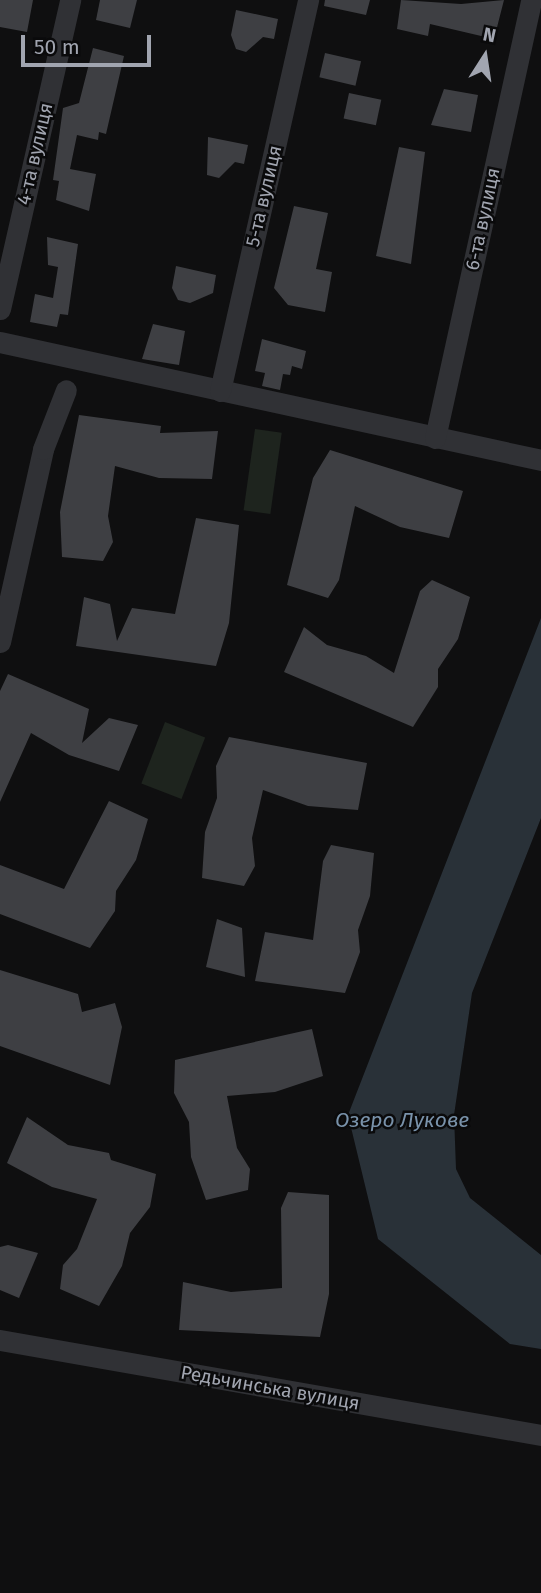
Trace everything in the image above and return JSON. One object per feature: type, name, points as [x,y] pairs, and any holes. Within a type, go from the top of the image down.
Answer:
[{"type":"street","name":"4-та вулиця","points":[[0,309],[69,0]]},
{"type":"street","name":"5-та вулиця","points":[[220,391],[308,0]]},
{"type":"street","name":"6-та вулиця","points":[[435,438],[531,0]]},
{"type":"street","points":[[0,342],[541,460]]},
{"type":"street","points":[[0,642],[43,449],[66,390]]},
{"type":"street","name":"Редьчинська вулиця","points":[[0,1340],[541,1435]]},
{"type":"shaded area","points":[[255,429],[282,433],[270,514],[244,510]]},
{"type":"shaded area","points":[[165,722],[205,737],[181,799],[141,784]]},
{"type":"water","name":"Озеро Лукове","points":[[541,618],[541,818],[472,993],[454,1115],[456,1169],[470,1198],[541,1255],[541,1349],[510,1344],[378,1239],[348,1115]]},
{"type":"building","points":[[0,0],[33,0],[27,32],[0,27]]},
{"type":"building","points":[[100,0],[137,0],[130,28],[96,20]]},
{"type":"building","points":[[325,0],[370,0],[366,15],[324,6]]},
{"type":"building","points":[[401,0],[461,4],[504,0],[494,39],[430,24],[428,36],[397,29]]},
{"type":"building","points":[[236,10],[278,19],[274,39],[263,37],[246,52],[236,49],[231,35]]},
{"type":"building","points":[[93,48],[124,56],[106,134],[99,132],[98,140],[77,135],[70,169],[96,174],[89,211],[56,200],[59,181],[53,180],[63,108],[79,103]]},
{"type":"building","points":[[325,53],[361,61],[355,86],[319,77]]},
{"type":"building","points":[[444,89],[478,95],[471,132],[431,125]]},
{"type":"building","points":[[349,93],[381,100],[376,125],[344,118]]},
{"type":"building","points":[[208,137],[248,145],[244,164],[235,162],[219,178],[207,175]]},
{"type":"building","points":[[399,147],[425,152],[411,264],[376,256]]},
{"type":"building","points":[[294,206],[328,213],[316,269],[332,272],[325,312],[288,305],[274,288]]},
{"type":"building","points":[[47,237],[78,244],[68,315],[60,314],[57,327],[30,322],[35,294],[53,298],[58,267],[48,265]]},
{"type":"building","points":[[176,266],[216,275],[213,293],[190,303],[178,300],[172,288]]},
{"type":"building","points":[[153,324],[185,331],[179,365],[142,359]]},
{"type":"building","points":[[262,339],[306,351],[302,369],[292,366],[290,375],[283,374],[280,390],[262,386],[265,373],[255,371]]},
{"type":"building","points":[[79,415],[161,426],[160,433],[218,431],[212,479],[159,478],[115,466],[108,516],[113,542],[103,561],[62,557],[60,512]]},
{"type":"building","points":[[330,450],[463,491],[449,538],[400,527],[355,506],[339,580],[328,598],[287,585],[313,478]]},
{"type":"building","points":[[196,518],[239,525],[229,623],[216,666],[76,646],[84,597],[110,604],[117,641],[132,608],[175,614]]},
{"type":"building","points":[[432,580],[470,597],[458,639],[438,669],[438,687],[413,727],[284,672],[304,627],[327,645],[366,656],[394,673],[420,591]]},
{"type":"building","points":[[8,674],[89,709],[82,743],[109,718],[138,725],[119,771],[69,755],[31,733],[0,802],[0,691]]},
{"type":"building","points":[[229,737],[367,763],[358,810],[308,806],[263,790],[252,838],[255,866],[244,886],[202,878],[205,832],[217,798],[216,766]]},
{"type":"building","points":[[109,801],[148,819],[136,860],[116,891],[115,911],[90,948],[0,914],[0,865],[64,889]]},
{"type":"building","points":[[331,845],[374,853],[370,896],[358,930],[360,952],[345,993],[255,981],[265,932],[313,940],[323,861]]},
{"type":"building","points":[[217,919],[242,928],[245,977],[206,967]]},
{"type":"building","points":[[0,970],[78,994],[82,1012],[115,1003],[122,1027],[110,1085],[0,1046]]},
{"type":"building","points":[[312,1029],[323,1076],[275,1092],[227,1096],[237,1148],[250,1169],[248,1190],[206,1200],[191,1157],[189,1122],[174,1093],[175,1060]]},
{"type":"building","points":[[27,1117],[68,1145],[109,1153],[111,1160],[156,1174],[150,1207],[130,1233],[122,1266],[99,1306],[60,1289],[63,1265],[77,1249],[97,1199],[52,1187],[7,1163]]},
{"type":"building","points":[[288,1192],[329,1195],[329,1294],[320,1337],[179,1330],[183,1282],[231,1292],[282,1288],[281,1208]]},
{"type":"building","points":[[8,1245],[38,1253],[19,1298],[0,1290],[0,1247]]}]
